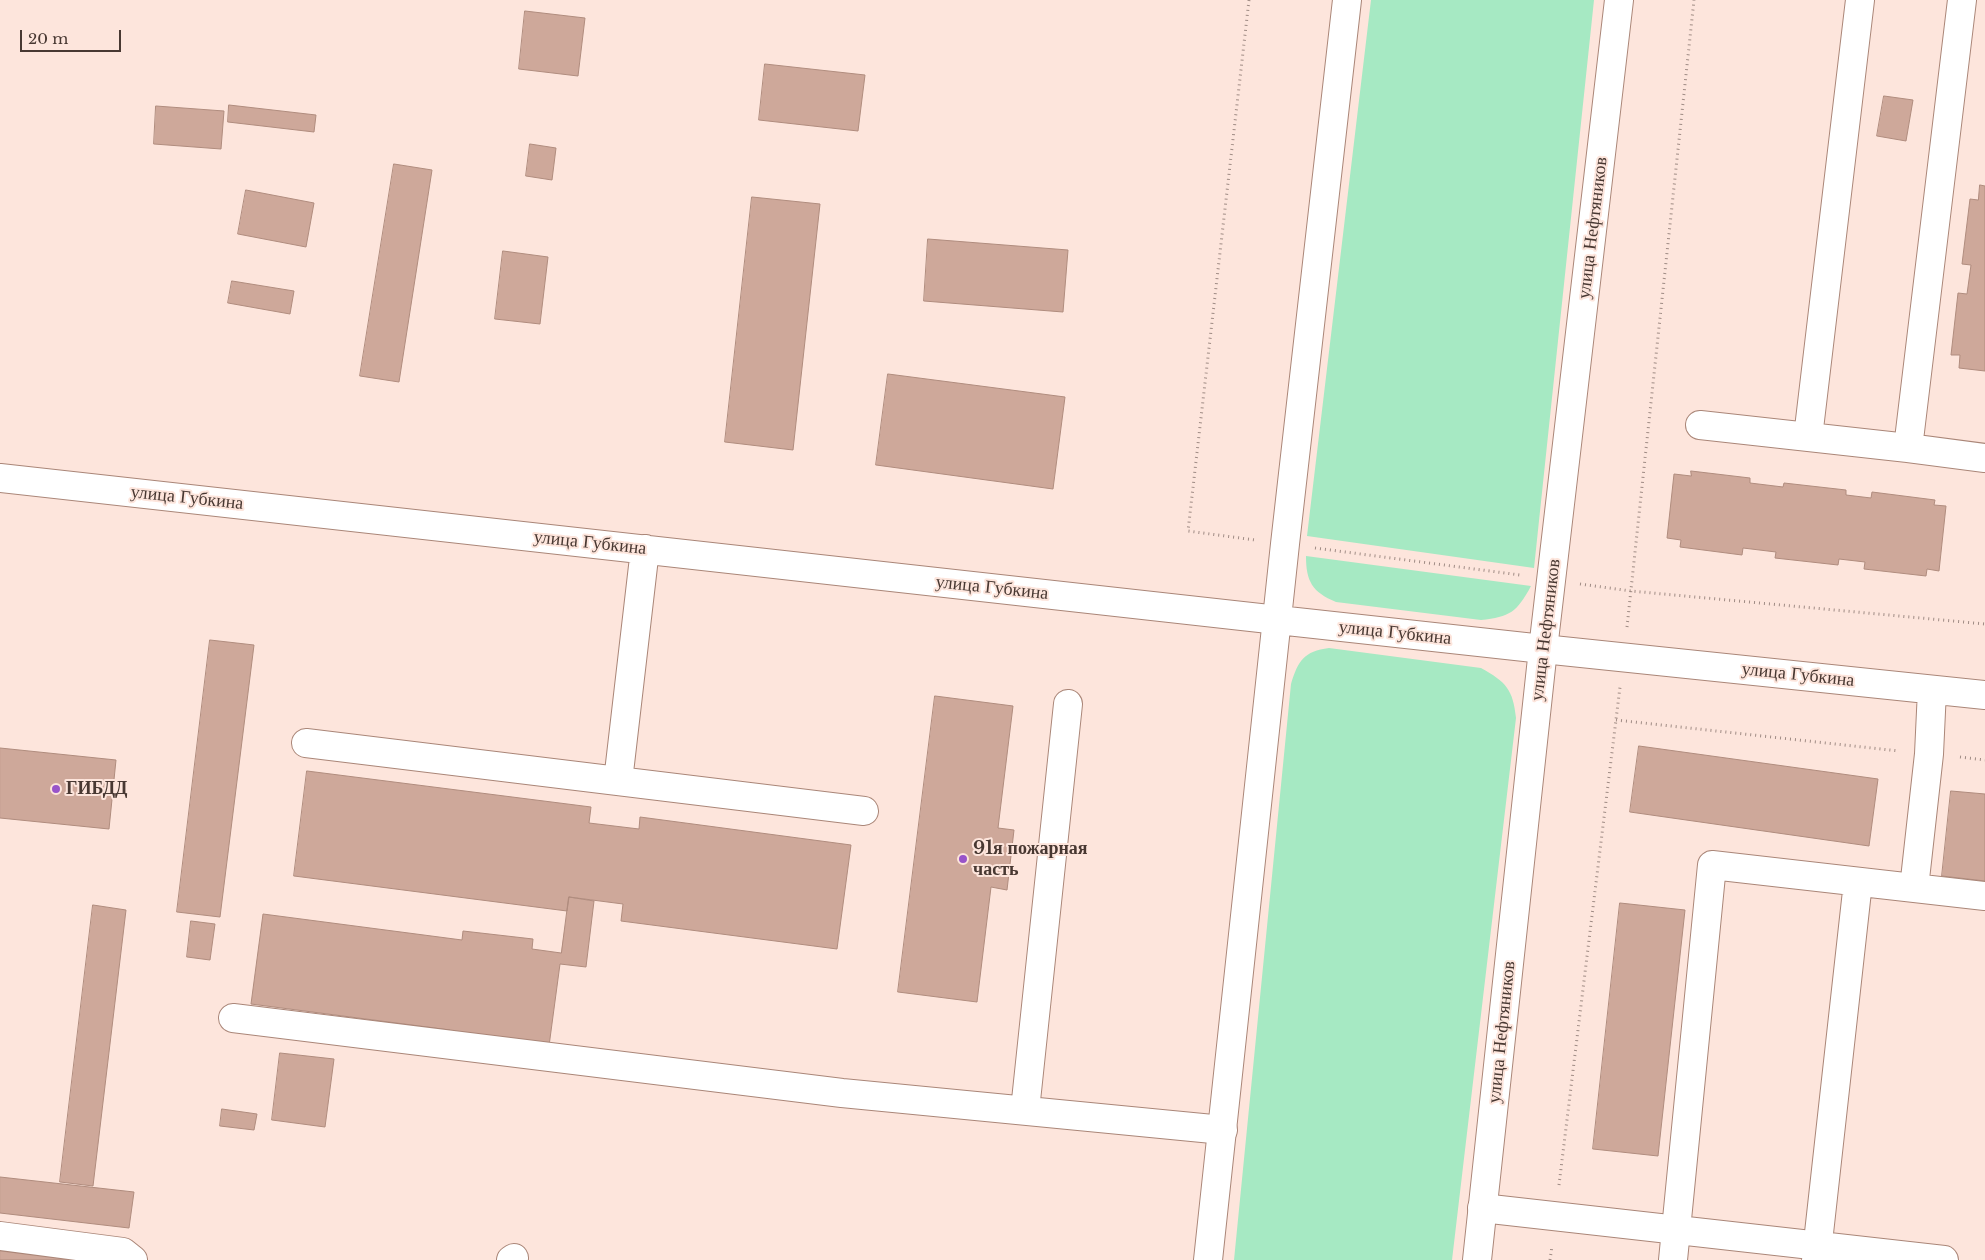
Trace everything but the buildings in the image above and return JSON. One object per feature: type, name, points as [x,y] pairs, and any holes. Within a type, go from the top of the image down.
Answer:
[{"type":"main road","points":[[1208,1260],[1347,0]]},
{"type":"main road","name":"улица Нефтяников","points":[[1477,1260],[1543,649],[1619,0]]},
{"type":"main road","points":[[1808,437],[1860,0]]},
{"type":"main road","points":[[1908,448],[1962,0]]},
{"type":"main road","points":[[1700,425],[1985,458]]},
{"type":"main road","name":"улица Губкина","points":[[0,478],[1543,649],[1985,695]]},
{"type":"main road","points":[[618,781],[645,549]]},
{"type":"main road","points":[[1914,888],[1929,754],[1932,690]]},
{"type":"main road","points":[[1025,1110],[1068,704]]},
{"type":"main road","points":[[306,743],[864,811]]},
{"type":"main road","points":[[1673,1260],[1712,865],[1985,896]]},
{"type":"main road","points":[[1817,1253],[1858,882]]},
{"type":"main road","points":[[234,1018],[842,1093],[1223,1130]]},
{"type":"main road","points":[[1482,1208],[1676,1229],[1817,1253],[1944,1260]]},
{"type":"main road","points":[[0,1236],[123,1252],[133,1260]]},
{"type":"path","points":[[1631,591],[1985,624]]},
{"type":"path","points":[[1616,720],[1985,760]]},
{"type":"green space","points":[[1371,0],[1594,0],[1534,568],[1307,536]]},
{"type":"green space","points":[[1306,556],[1531,586],[1512,612],[1499,617],[1481,620],[1336,602],[1321,594],[1312,585],[1307,572]]},
{"type":"green space","points":[[1329,648],[1481,668],[1507,687],[1515,708],[1516,718],[1452,1260],[1234,1260],[1291,684],[1296,669],[1303,658],[1320,649]]},
{"type":"place","name":"ГИБДД","points":[[56,789]]},
{"type":"place","name":"91я пожарная часть","points":[[963,859]]}]
